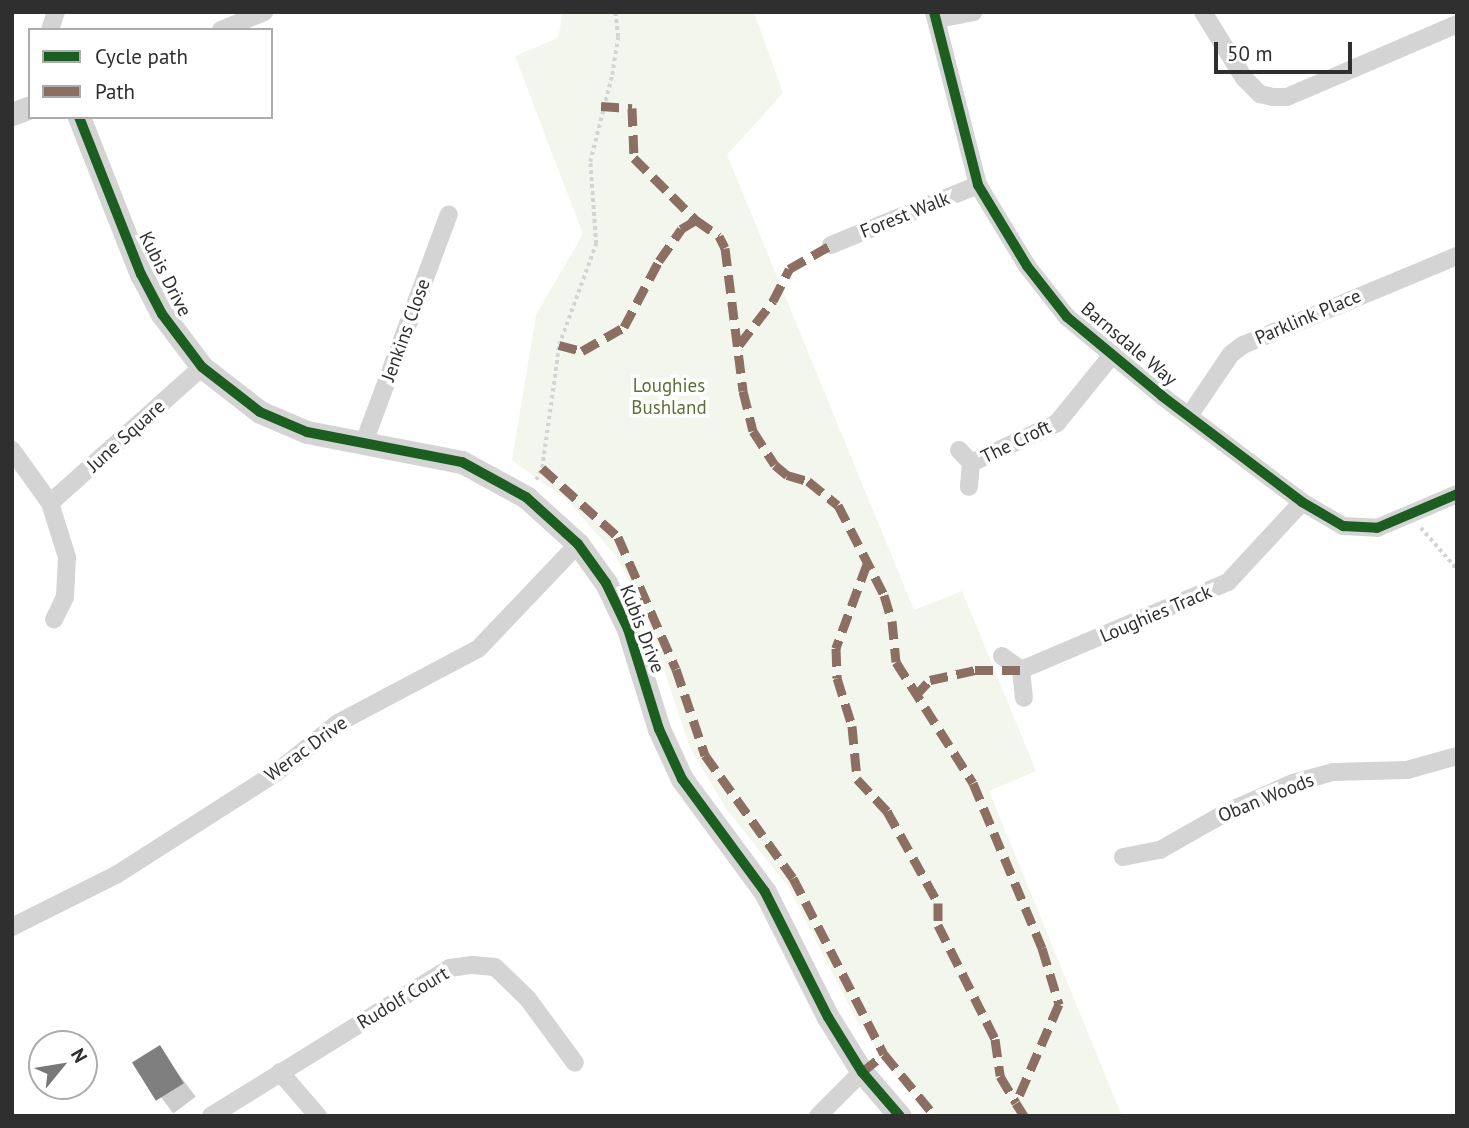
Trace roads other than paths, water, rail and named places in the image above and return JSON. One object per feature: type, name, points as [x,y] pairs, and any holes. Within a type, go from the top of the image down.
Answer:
[{"type":"street","points":[[225,28],[264,12]]},
{"type":"street","points":[[936,15],[973,12]]},
{"type":"street","points":[[1203,12],[1244,78],[1260,94],[1273,97],[1287,97],[1457,24]]},
{"type":"street","name":"Barnsdale Way","points":[[936,15],[978,185],[1027,266],[1067,317],[1189,416],[1302,502],[1343,526],[1377,528],[1457,494]]},
{"type":"street","name":"Kubis Drive","points":[[80,119],[141,274],[162,314],[202,367],[260,412],[307,432],[363,445],[462,462],[526,497],[578,544],[606,583],[628,629],[659,729],[682,779],[765,892],[828,1017],[862,1072],[900,1116]]},
{"type":"street","name":"Forest Walk","points":[[827,247],[978,185]]},
{"type":"street","name":"Jenkins Close","points":[[363,445],[449,214]]},
{"type":"street","name":"Parklink Place","points":[[1189,416],[1231,354],[1244,345],[1457,256]]},
{"type":"street","name":"The Croft","points":[[971,463],[1057,423],[1112,355]]},
{"type":"street","name":"June Square","points":[[50,503],[202,367]]},
{"type":"street","points":[[12,450],[50,503],[67,557],[65,597],[54,620]]},
{"type":"street","name":"The Croft","points":[[959,450],[971,463],[969,487]]},
{"type":"street","name":"Loughies Track","points":[[1021,670],[1228,582],[1302,502]]},
{"type":"street","name":"Werac Drive","points":[[12,927],[116,875],[277,772],[338,723],[478,649],[578,544]]},
{"type":"street","points":[[1002,656],[1021,670],[1024,698]]},
{"type":"street","name":"Oban Woods","points":[[1123,857],[1160,850],[1227,812],[1293,783],[1333,772],[1407,770],[1457,755]]},
{"type":"street","name":"Rudolf Court","points":[[211,1116],[450,968],[472,965],[495,967],[528,999],[575,1063]]},
{"type":"street","points":[[280,1072],[318,1116]]},
{"type":"street","points":[[818,1116],[862,1072]]},
{"type":"park label","name":"Loughies Bushland","points":[[669,397]]}]
